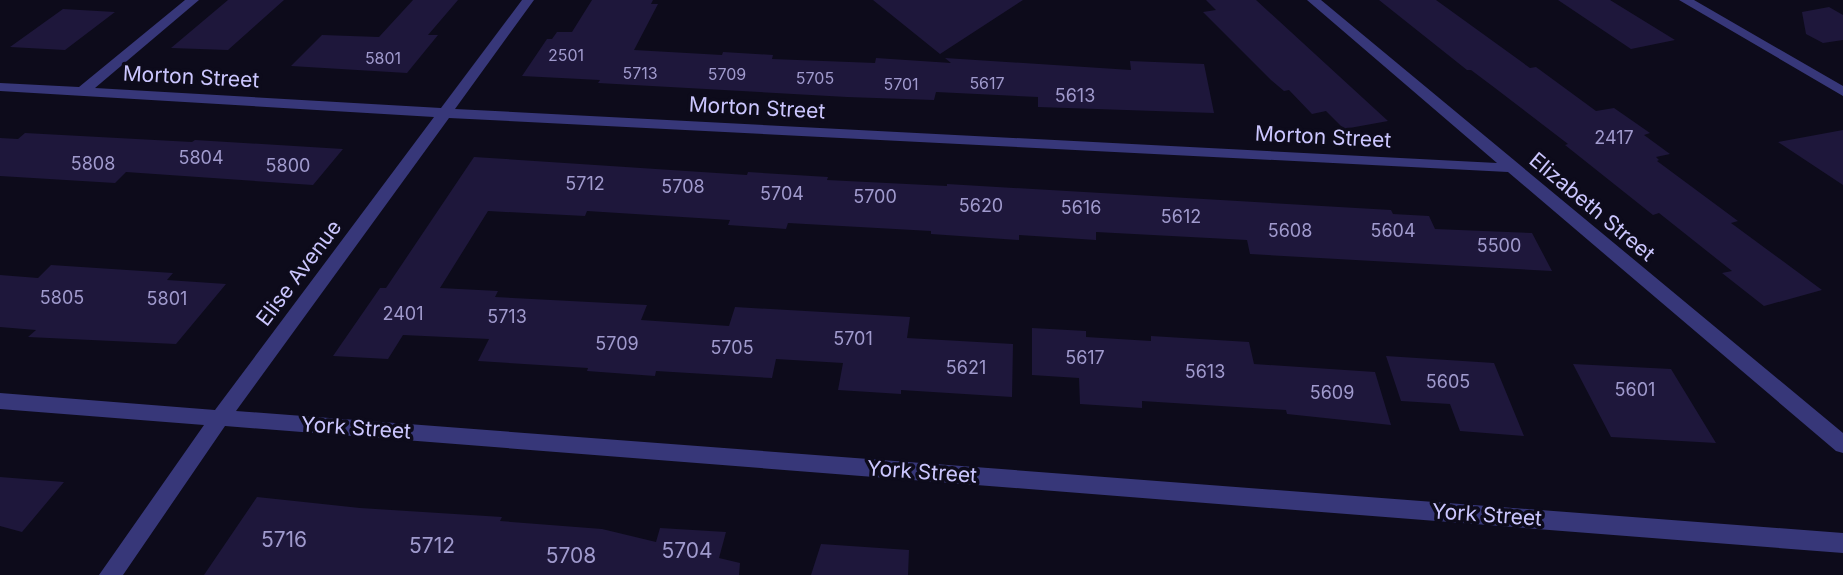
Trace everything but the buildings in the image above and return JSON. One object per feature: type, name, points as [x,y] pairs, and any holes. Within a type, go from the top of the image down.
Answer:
[{"type":"street","points":[[82,92],[192,0]]},
{"type":"street","name":"Elise Avenue","points":[[110,575],[220,418],[528,0]]},
{"type":"street","name":"Elizabeth Street","points":[[1313,0],[1843,445]]},
{"type":"street","points":[[1685,0],[1843,92]]},
{"type":"street","name":"Morton Street","points":[[0,87],[445,113],[1512,167]]},
{"type":"street","name":"York Street","points":[[0,401],[1843,543]]}]
